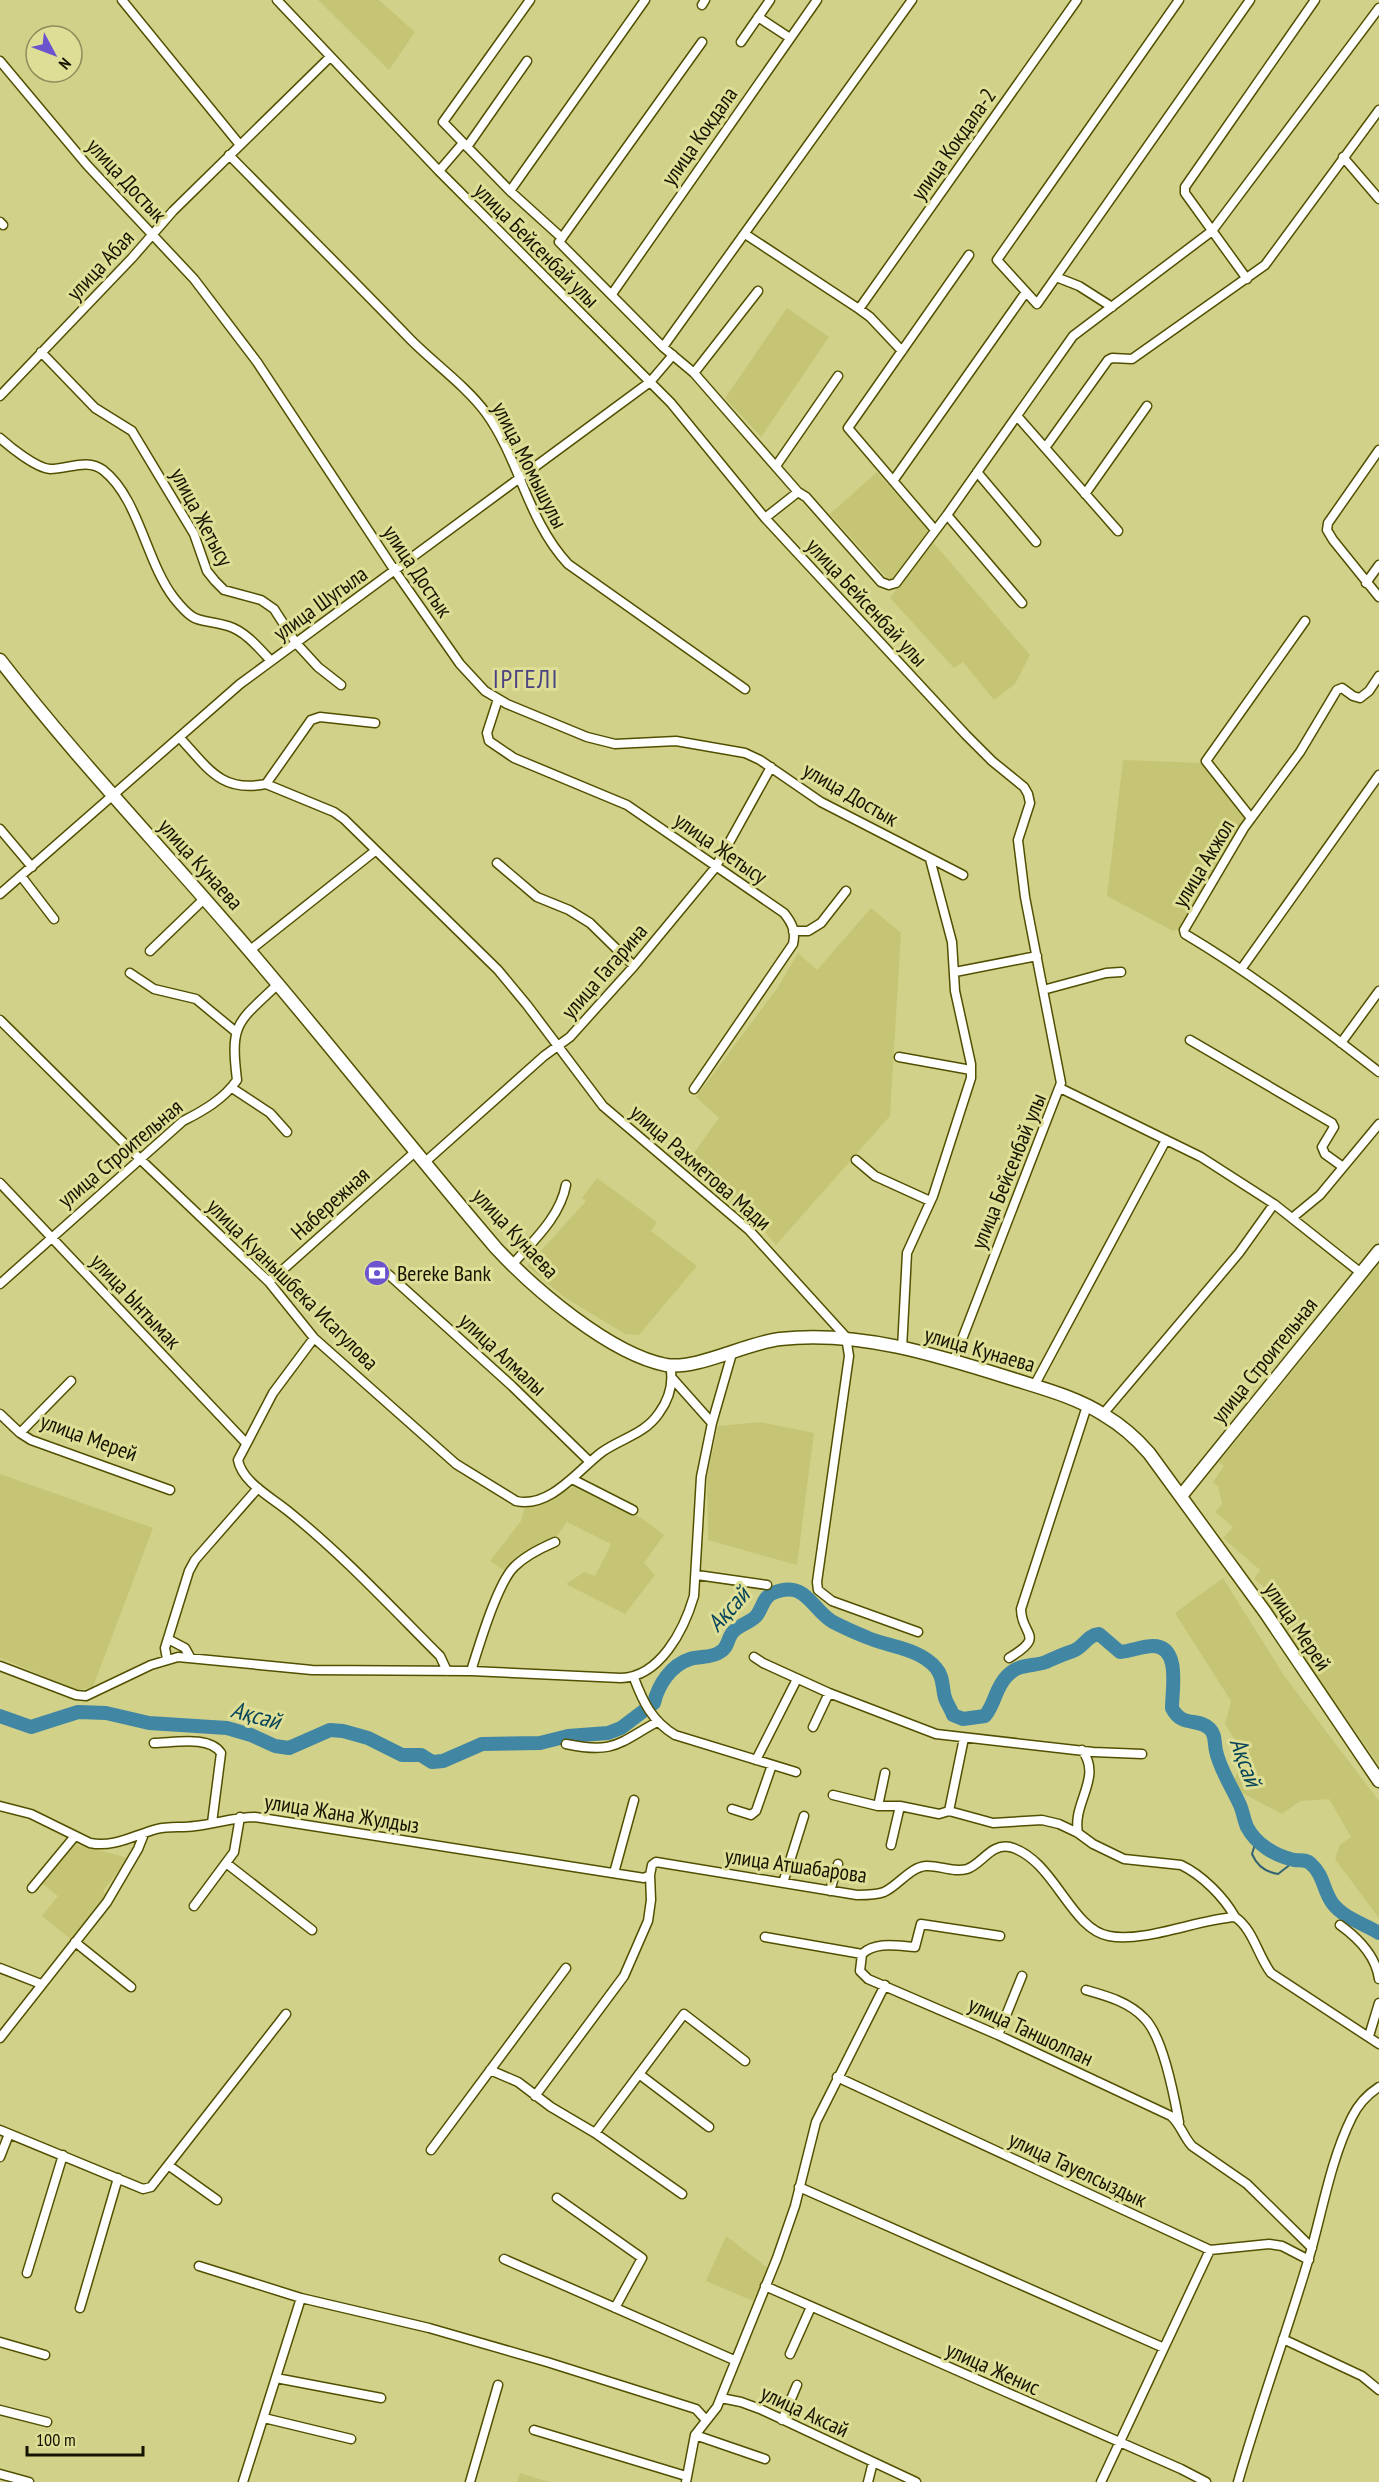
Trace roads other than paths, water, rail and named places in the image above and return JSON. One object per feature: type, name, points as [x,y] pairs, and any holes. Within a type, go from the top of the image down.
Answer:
[{"type":"main road","name":"улица Кунаева","points":[[0,660],[38,710],[249,951],[424,1163],[512,1265],[546,1296],[587,1326],[671,1371],[734,1350],[777,1339],[801,1337],[846,1338],[954,1360],[1034,1386],[1103,1414],[1138,1440],[1181,1496]]},
{"type":"main road","name":"улица Строительная","points":[[1181,1496],[1379,1251]]},
{"type":"main road","name":"улица Мерей","points":[[1181,1496],[1265,1612],[1379,1781]]},
{"type":"street","points":[[122,0],[240,145]]},
{"type":"street","name":"улица Бейсенбай улы","points":[[277,0],[439,171],[671,403],[765,518],[966,735],[992,761],[1024,787],[1030,803],[1018,840],[1025,897],[1060,1088],[954,1360]]},
{"type":"street","points":[[530,0],[443,122],[510,191],[562,238]]},
{"type":"street","points":[[510,191],[645,0]]},
{"type":"street","points":[[741,42],[770,0]]},
{"type":"street","name":"улица Кокдала","points":[[612,294],[817,0]]},
{"type":"street","points":[[663,347],[912,0]]},
{"type":"street","name":"улица Кокдала-2","points":[[859,309],[1077,0]]},
{"type":"street","points":[[1179,0],[997,260],[1037,304],[1250,0]]},
{"type":"street","points":[[1247,279],[1185,194],[1185,187],[1315,0]]},
{"type":"street","points":[[702,42],[559,242],[663,347],[694,373],[798,492],[806,497],[881,582],[889,585],[896,583],[947,515],[1073,336],[1212,231],[1379,8]]},
{"type":"street","points":[[758,17],[790,38]]},
{"type":"street","name":"улица Абая","points":[[0,396],[229,155],[330,57]]},
{"type":"street","name":"улица Достык","points":[[0,61],[87,165],[194,279],[257,362],[395,571],[473,680],[498,699],[587,737],[615,744],[676,741],[697,743],[745,753],[771,767],[821,802],[963,875]]},
{"type":"street","points":[[439,171],[465,145],[527,61]]},
{"type":"street","points":[[1046,448],[1108,360],[1132,358],[1265,265],[1379,110]]},
{"type":"street","name":"улица Момышулы","points":[[229,155],[435,364],[475,400],[496,429],[543,532],[553,548],[568,564],[745,689]]},
{"type":"street","points":[[1344,157],[1379,199]]},
{"type":"street","points":[[745,234],[870,317],[902,351]]},
{"type":"street","points":[[935,530],[848,428],[969,255]]},
{"type":"street","points":[[1056,277],[1079,286],[1112,307]]},
{"type":"street","points":[[694,373],[758,291]]},
{"type":"street","points":[[893,481],[1026,292]]},
{"type":"street","name":"улица Жетысу","points":[[41,352],[95,408],[132,431],[194,534],[207,571],[215,581],[224,590],[261,600],[274,609],[296,643],[318,667],[341,685]]},
{"type":"street","name":"улица Шугыла","points":[[0,894],[240,684],[650,382],[673,355]]},
{"type":"street","points":[[776,466],[838,376]]},
{"type":"street","points":[[1085,494],[1147,406]]},
{"type":"street","points":[[1017,416],[1118,531]]},
{"type":"street","points":[[0,438],[9,446],[49,469],[80,464],[95,465],[104,471],[124,494],[155,566],[179,603],[199,622],[230,626],[246,636],[271,661]]},
{"type":"street","points":[[1379,450],[1328,524],[1327,530],[1379,597]]},
{"type":"street","points":[[977,472],[1036,542]]},
{"type":"street","points":[[765,518],[798,492]]},
{"type":"street","points":[[947,515],[1022,603]]},
{"type":"street","points":[[1366,583],[1379,565]]},
{"type":"street","points":[[1251,818],[1206,761],[1305,621]]},
{"type":"street","name":"улица Акжол","points":[[1379,676],[1360,698],[1342,688],[1337,690],[1300,752],[1251,818],[1184,930],[1185,934],[1242,968],[1379,1072]]},
{"type":"street","name":"улица Жетысу","points":[[498,699],[487,733],[489,741],[498,749],[514,758],[627,805],[784,914],[792,924],[794,931]]},
{"type":"street","points":[[180,738],[211,772],[225,782],[248,788],[266,784],[311,720],[320,717],[375,723]]},
{"type":"street","name":"улица Гагарина","points":[[424,1163],[570,1037],[634,966],[715,868],[771,767]]},
{"type":"street","points":[[1242,968],[1379,775]]},
{"type":"street","name":"улица Рахметова Мади","points":[[266,784],[334,812],[344,819],[490,961],[527,1005],[603,1106],[749,1230],[846,1338]]},
{"type":"street","points":[[0,829],[33,867]]},
{"type":"street","points":[[249,951],[375,851]]},
{"type":"street","points":[[902,1349],[907,1253],[930,1201],[971,1078],[955,991],[952,942],[930,860]]},
{"type":"street","points":[[497,863],[537,897],[569,910],[590,923],[634,966]]},
{"type":"street","points":[[21,876],[54,919]]},
{"type":"street","points":[[694,1089],[793,944],[794,931],[808,931],[821,922],[846,891]]},
{"type":"street","points":[[150,951],[204,899]]},
{"type":"street","points":[[955,972],[1036,956]]},
{"type":"street","points":[[1043,990],[1106,973],[1120,972]]},
{"type":"street","points":[[130,973],[154,989],[196,999],[236,1032]]},
{"type":"street","points":[[277,985],[241,1019],[236,1032],[234,1054],[237,1080],[232,1088],[270,1113],[287,1132]]},
{"type":"street","points":[[1341,1042],[1379,991]]},
{"type":"street","name":"улица Куанышбека Исагулова","points":[[0,1020],[140,1159],[269,1282],[314,1338],[456,1464],[516,1501],[536,1500],[566,1485],[590,1462],[650,1425],[670,1393],[671,1371]]},
{"type":"street","points":[[1190,1040],[1332,1123],[1334,1127],[1322,1147],[1325,1154],[1343,1167]]},
{"type":"street","points":[[899,1057],[971,1070]]},
{"type":"street","name":"улица Строительная","points":[[0,1284],[183,1121],[207,1109],[232,1088]]},
{"type":"street","points":[[1060,1088],[1201,1157],[1274,1204],[1361,1273]]},
{"type":"street","points":[[1292,1218],[1312,1202],[1379,1124]]},
{"type":"street","points":[[1034,1386],[1166,1140]]},
{"type":"street","name":"Набережная","points":[[269,1282],[415,1152]]},
{"type":"street","points":[[856,1160],[874,1176],[930,1201]]},
{"type":"street","name":"улица Ынтымак","points":[[0,1183],[246,1443]]},
{"type":"street","points":[[512,1265],[554,1216],[564,1200],[566,1185]]},
{"type":"street","points":[[1103,1414],[1239,1253],[1274,1204]]},
{"type":"street","name":"улица Алмалы","points":[[388,1274],[512,1386],[590,1462]]},
{"type":"street","points":[[314,1338],[273,1393],[238,1460],[240,1468],[258,1488],[334,1550],[440,1656],[447,1671]]},
{"type":"street","points":[[846,1338],[849,1356],[817,1582],[818,1590],[832,1601],[918,1632]]},
{"type":"street","points":[[0,1666],[76,1695],[86,1696],[167,1659],[190,1657],[312,1670],[471,1671],[634,1678],[654,1665],[680,1631],[689,1612],[697,1575],[701,1477],[712,1423],[734,1350]]},
{"type":"street","points":[[671,1371],[712,1423]]},
{"type":"street","points":[[20,1433],[71,1381]]},
{"type":"street","points":[[1009,1658],[1024,1649],[1029,1642],[1030,1635],[1021,1616],[1021,1609],[1087,1406]]},
{"type":"street","name":"улица Мерей","points":[[0,1414],[20,1433],[32,1440],[170,1490]]},
{"type":"street","points":[[573,1479],[633,1510]]},
{"type":"street","points":[[167,1659],[165,1648],[189,1571],[195,1560],[258,1488]]},
{"type":"street","points":[[471,1671],[485,1626],[514,1567],[541,1548],[555,1542]]},
{"type":"street","points":[[697,1575],[767,1585]]},
{"type":"street","points":[[168,1639],[184,1648],[190,1657]]},
{"type":"street","points":[[754,1657],[763,1664],[829,1693],[936,1734],[1082,1750],[1142,1754]]},
{"type":"street","points":[[634,1678],[655,1720],[675,1735],[796,1772]]},
{"type":"street","points":[[756,1760],[797,1679]]},
{"type":"street","points":[[813,1727],[829,1693]]},
{"type":"street","points":[[566,1744],[606,1749],[622,1743],[655,1720]]},
{"type":"street","points":[[949,1811],[964,1738]]},
{"type":"street","points":[[154,1743],[205,1742],[217,1746],[221,1753],[212,1824]]},
{"type":"street","points":[[1078,1833],[1077,1811],[1089,1777],[1090,1761],[1082,1750]]},
{"type":"street","points":[[732,1809],[751,1815],[756,1811],[772,1765]]},
{"type":"street","points":[[878,1806],[885,1773]]},
{"type":"street","points":[[833,1795],[878,1806],[900,1806],[939,1814],[949,1811],[993,1823],[1042,1820],[1059,1824],[1078,1833],[1093,1844],[1124,1859],[1181,1865],[1189,1869],[1227,1903],[1235,1917],[1247,1930],[1262,1961],[1271,1973],[1379,2044]]},
{"type":"street","points":[[614,1873],[634,1800]]},
{"type":"street","name":"улица Жана Жулдыз","points":[[0,1806],[31,1814],[75,1836],[100,1845],[114,1844],[160,1828],[212,1824],[240,1817],[275,1819],[644,1878],[650,1875]]},
{"type":"street","points":[[891,1845],[900,1806]]},
{"type":"street","points":[[783,1883],[804,1816]]},
{"type":"street","points":[[194,1906],[234,1852],[240,1817]]},
{"type":"street","points":[[0,2038],[116,1887],[144,1834]]},
{"type":"street","points":[[32,1888],[75,1836]]},
{"type":"street","name":"улица Атшабарова","points":[[650,1875],[652,1866],[660,1862],[857,1895],[878,1894],[919,1868],[926,1866],[968,1869],[993,1850],[1009,1847],[1029,1856],[1089,1926],[1099,1933],[1123,1938],[1235,1917]]},
{"type":"street","points":[[226,1863],[312,1930]]},
{"type":"street","points":[[830,1891],[838,1864]]},
{"type":"street","points":[[536,2096],[624,1977],[648,1921],[651,1900],[650,1875]]},
{"type":"street","points":[[765,1937],[862,1954],[868,1948],[879,1946],[915,1947],[921,1924],[1000,1936]]},
{"type":"street","points":[[1340,1925],[1356,1936],[1365,1946],[1378,1972],[1379,1979]]},
{"type":"street","points":[[75,1942],[131,1987]]},
{"type":"street","name":"улица Таншолпан","points":[[862,1954],[860,1971],[863,1976],[998,2035],[1171,2116],[1179,2123],[1186,2140],[1192,2146],[1248,2184],[1312,2247]]},
{"type":"street","points":[[0,1968],[41,1984]]},
{"type":"street","points":[[431,2150],[566,1968]]},
{"type":"street","points":[[998,2035],[1022,1976]]},
{"type":"street","points":[[534,2430],[686,2479],[695,2435],[717,2407],[721,2398],[795,2206],[816,2122],[885,1985]]},
{"type":"street","points":[[1086,1990],[1123,2003],[1150,2024],[1174,2092],[1179,2123]]},
{"type":"street","points":[[1369,2036],[1379,2003]]},
{"type":"street","points":[[0,2157],[4,2132],[143,2189],[151,2187],[286,2014]]},
{"type":"street","points":[[595,2133],[684,2014],[745,2061]]},
{"type":"street","points":[[490,2070],[518,2082],[682,2194]]},
{"type":"street","points":[[639,2074],[709,2127]]},
{"type":"street","name":"улица Тауелсыздык","points":[[837,2077],[1210,2250]]},
{"type":"street","points":[[1238,2482],[1260,2404],[1309,2260],[1337,2158],[1352,2117],[1359,2105],[1379,2087]]},
{"type":"street","points":[[27,2273],[63,2155]]},
{"type":"street","points":[[168,2165],[217,2200]]},
{"type":"street","points":[[80,2308],[118,2178]]},
{"type":"street","points":[[799,2187],[1164,2348]]},
{"type":"street","points":[[556,2198],[642,2259],[615,2308]]},
{"type":"street","points":[[1101,2482],[1210,2250],[1269,2244],[1282,2246],[1309,2260]]},
{"type":"street","points":[[504,2259],[734,2360]]},
{"type":"street","points":[[199,2266],[301,2298],[429,2328],[547,2362],[696,2409],[706,2420]]},
{"type":"street","name":"улица Женис","points":[[765,2286],[1206,2482]]},
{"type":"street","points":[[243,2482],[301,2298]]},
{"type":"street","points":[[790,2354],[811,2307]]},
{"type":"street","points":[[1283,2339],[1362,2376],[1379,2390]]},
{"type":"street","points":[[0,2342],[45,2355]]},
{"type":"street","points":[[276,2378],[381,2398]]},
{"type":"street","points":[[470,2482],[498,2385]]},
{"type":"street","points":[[782,2420],[797,2385]]},
{"type":"street","name":"улица Аксай","points":[[721,2398],[741,2402],[916,2482]]},
{"type":"street","points":[[0,2410],[47,2422]]},
{"type":"street","points":[[264,2418],[351,2439]]},
{"type":"street","points":[[695,2435],[765,2458]]},
{"type":"street","points":[[868,2482],[873,2462]]},
{"type":"street","points":[[0,2474],[29,2482]]},
{"type":"waterway","name":"Ақсай","points":[[0,1716],[31,1727],[78,1712],[106,1713],[149,1723],[227,1728],[251,1735],[275,1746],[289,1748],[330,1730],[343,1731],[368,1738],[402,1755],[421,1755],[432,1762],[443,1761],[482,1744],[540,1743],[568,1736],[608,1733],[621,1728],[654,1703],[662,1683],[671,1671],[690,1659],[717,1654],[723,1650],[732,1633],[754,1618],[767,1597],[784,1590],[801,1593],[837,1624],[858,1634],[913,1652],[929,1661],[940,1675],[945,1698],[953,1715],[963,1719],[985,1716],[1000,1685],[1016,1669],[1046,1662],[1073,1651],[1091,1637],[1099,1634],[1120,1652],[1153,1646],[1162,1648],[1168,1653],[1173,1670],[1172,1708],[1180,1718],[1205,1725],[1212,1731],[1220,1765],[1251,1833],[1273,1852],[1294,1860],[1309,1862],[1319,1873],[1333,1904],[1348,1917],[1379,1933]]},
{"type":"waterway","points":[[1256,1841],[1252,1854],[1256,1862],[1269,1872],[1278,1874],[1296,1860]]},
{"type":"place","name":"Bereke Bank","points":[[377,1273]]},
{"type":"district","name":"ІРГЕЛІ","points":[[526,678]]}]
